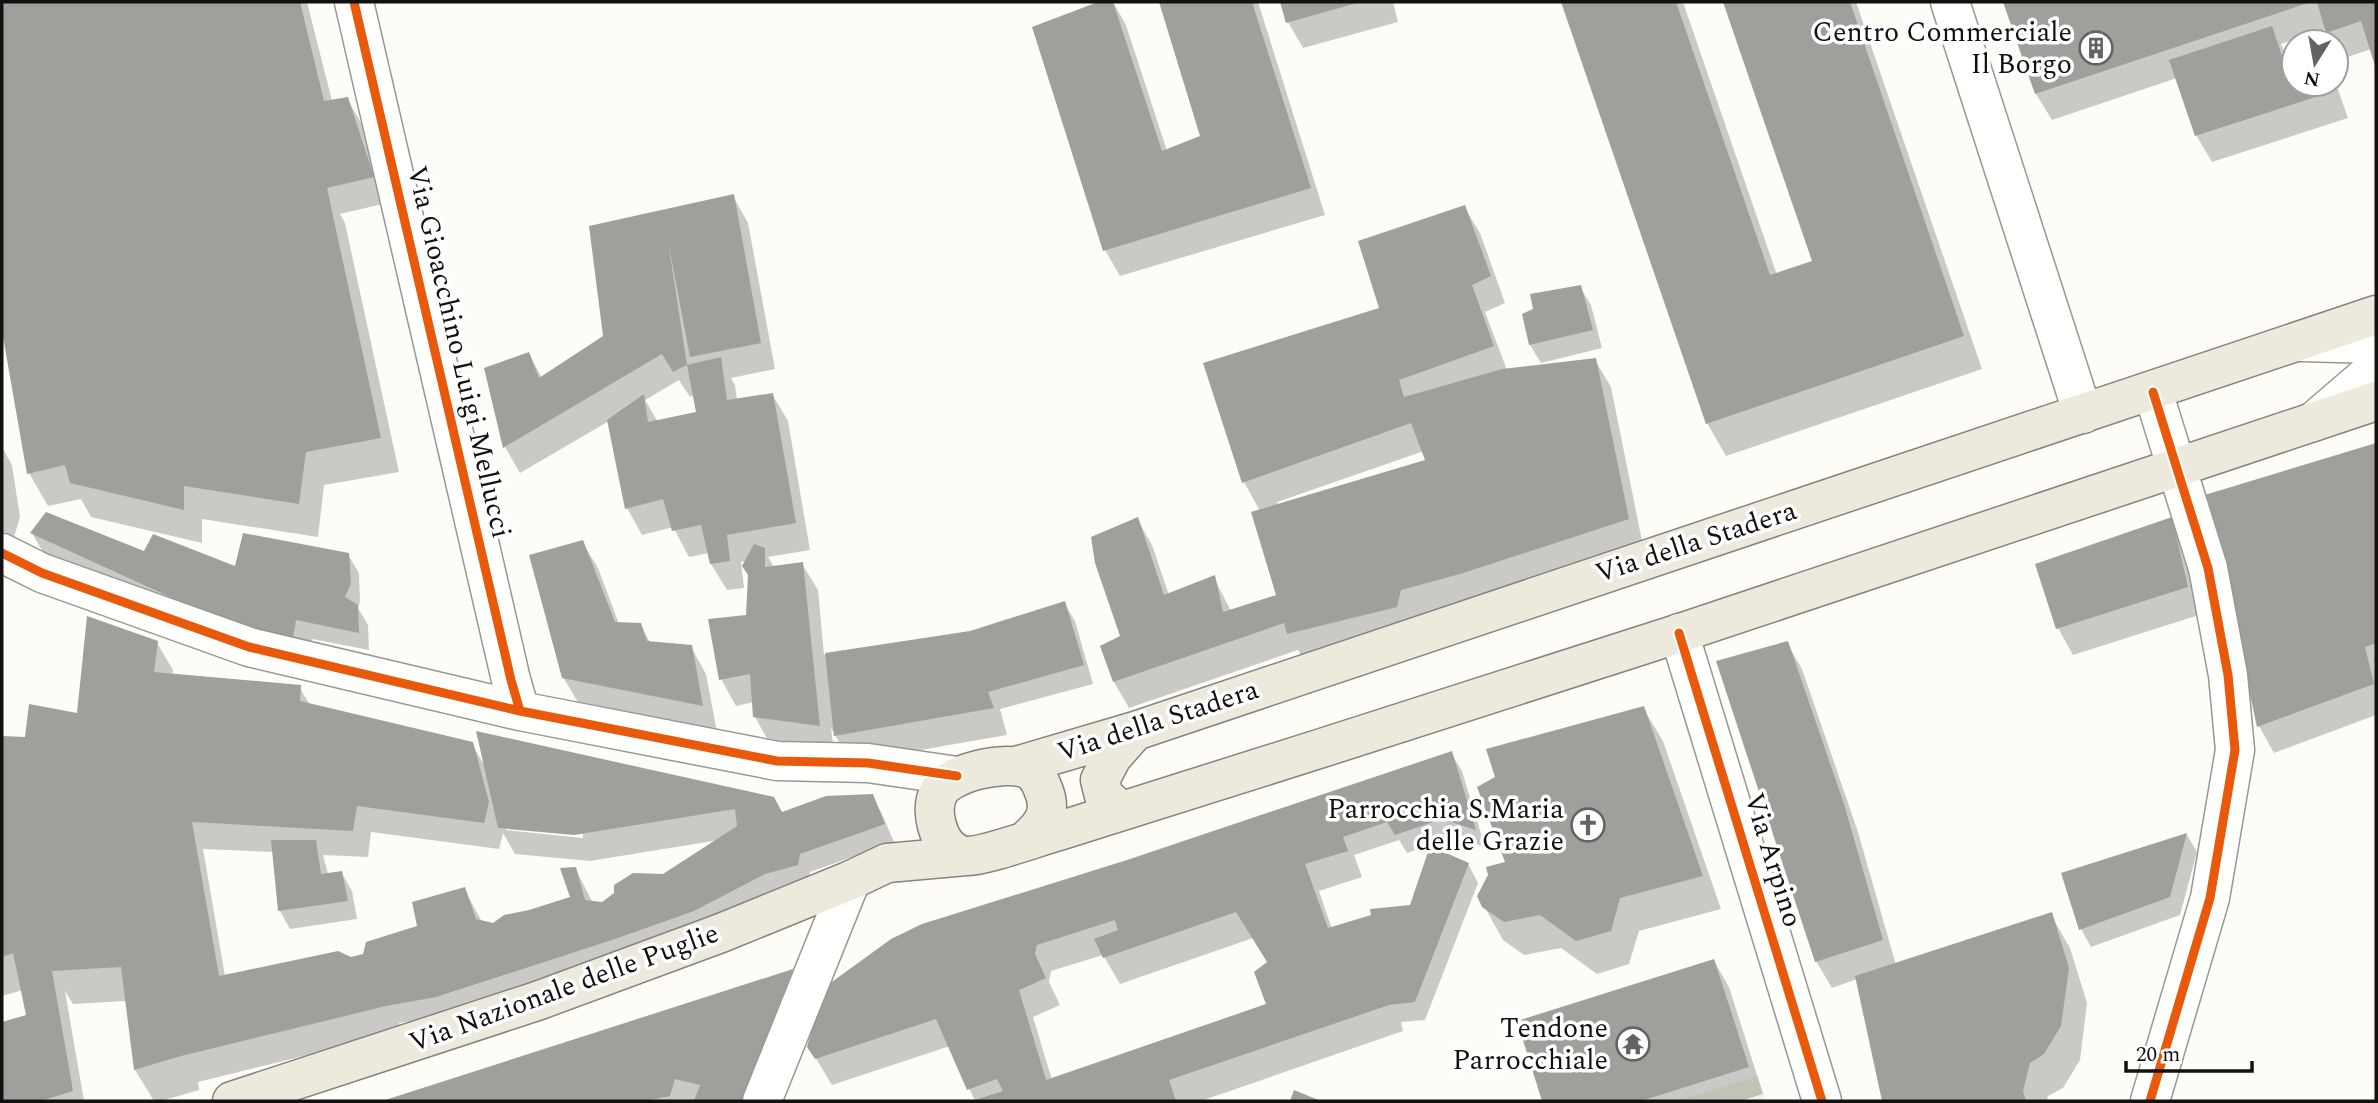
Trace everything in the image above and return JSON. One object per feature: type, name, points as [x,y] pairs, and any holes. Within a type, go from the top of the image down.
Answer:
[{"type":"main road","name":"Via della Stadera","points":[[1016,766],[1135,732],[2376,315]]},
{"type":"main road","points":[[1025,841],[1044,822],[1047,813],[1048,802],[1034,773],[1016,766],[986,769],[942,797],[938,830],[946,845],[955,852],[966,856],[1025,841],[1679,633],[2376,401]]},
{"type":"main road","points":[[1122,811],[1104,796],[1100,780],[1112,757],[1135,732]]},
{"type":"main road","name":"Via Nazionale delle Puglie","points":[[891,862],[942,797]]},
{"type":"main road","name":"Via Nazionale delle Puglie","points":[[232,1101],[537,1001],[721,933],[891,862],[966,856]]},
{"type":"street","name":"Via Gioacchino Luigi Mellucci","points":[[354,2],[520,711]]},
{"type":"street","points":[[1950,2],[2083,414]]},
{"type":"street","points":[[2297,342],[2376,344]]},
{"type":"street","points":[[2313,422],[2376,368]]},
{"type":"street","points":[[2150,1101],[2210,898],[2235,750],[2228,675],[2208,568],[2153,391]]},
{"type":"street","points":[[2,553],[42,573],[249,647],[520,711],[777,761],[868,763],[942,797]]},
{"type":"street","name":"Via Arpino","points":[[1679,633],[1822,1101]]},
{"type":"street","points":[[762,1101],[851,880]]},
{"type":"green space","points":[[1758,1076],[1766,1101],[1677,1101]]},
{"type":"building","points":[[2,2],[300,2],[324,101],[348,97],[374,177],[327,188],[381,438],[306,452],[299,504],[184,486],[184,510],[70,483],[65,465],[27,474],[2,331]]},
{"type":"building","points":[[1098,2],[1113,2],[1162,151],[1200,136],[1159,2],[1252,2],[1311,188],[1103,251],[1032,27]]},
{"type":"building","points":[[1280,2],[1357,2],[1357,3],[1286,23]]},
{"type":"building","points":[[1561,2],[1676,2],[1770,275],[1812,261],[1723,2],[1850,2],[1964,336],[1706,424]]},
{"type":"building","name":"Centro Commerciale Il Borgo","points":[[2003,2],[2311,2],[2035,94]]},
{"type":"building","points":[[2317,2],[2376,2],[2376,69],[2361,21],[2341,28],[2325,28]]},
{"type":"building","points":[[2272,26],[2280,50],[2280,98],[2312,98],[2195,136],[2169,60]]},
{"type":"building","points":[[734,194],[761,343],[690,357],[668,241],[687,365],[673,372],[662,354],[503,448],[484,368],[529,352],[539,378],[603,336],[589,226]]},
{"type":"building","points":[[1465,205],[1491,276],[1472,285],[1494,346],[1399,380],[1404,397],[1502,369],[1596,358],[1629,519],[1460,574],[1401,590],[1397,607],[1287,634],[1284,623],[1113,682],[1100,646],[1120,636],[1095,563],[1091,537],[1138,517],[1164,595],[1215,575],[1223,612],[1276,595],[1251,512],[1425,460],[1411,423],[1242,483],[1203,363],[1379,308],[1358,241]]},
{"type":"building","points":[[1581,285],[1593,330],[1529,345],[1522,314],[1533,309],[1530,294]]},
{"type":"building","points":[[721,357],[727,400],[773,393],[796,523],[727,535],[730,561],[710,564],[701,525],[672,531],[663,499],[625,509],[607,420],[644,394],[648,422],[696,412],[687,365]]},
{"type":"building","points":[[2376,443],[2376,643],[2365,647],[2374,684],[2257,727],[2229,596],[2198,497]]},
{"type":"building","points":[[46,512],[144,551],[153,534],[235,566],[243,533],[349,553],[351,583],[345,597],[358,605],[359,633],[296,620],[293,638],[225,622],[30,533]]},
{"type":"building","points":[[2172,517],[2188,587],[2056,629],[2035,564]]},
{"type":"building","points":[[583,540],[615,622],[641,623],[647,641],[692,645],[703,706],[562,678],[529,555]]},
{"type":"building","points":[[754,544],[765,548],[765,567],[803,562],[820,726],[753,717],[750,674],[719,680],[708,619],[746,615],[748,575],[742,566]]},
{"type":"building","points":[[1065,601],[1084,665],[988,692],[994,708],[834,736],[825,653],[970,631]]},
{"type":"building","points":[[87,616],[158,641],[154,672],[301,685],[300,701],[473,742],[489,802],[484,823],[357,806],[353,831],[192,822],[219,976],[338,951],[351,957],[363,954],[366,942],[417,926],[412,902],[465,887],[476,919],[493,923],[504,915],[570,897],[560,868],[576,867],[585,900],[602,902],[614,893],[614,885],[633,873],[663,874],[737,826],[735,809],[574,835],[498,828],[476,731],[774,797],[782,812],[826,796],[873,794],[885,824],[800,854],[798,865],[765,874],[694,911],[615,939],[436,997],[386,1006],[134,1070],[121,967],[52,971],[73,1091],[41,1101],[2,1101],[2,1022],[26,1015],[13,953],[2,957],[2,736],[25,737],[29,704],[77,713]]},
{"type":"building","points":[[1788,641],[1844,804],[1883,940],[1815,962],[1716,661]]},
{"type":"building","name":"Parrocchia S.Maria delle Grazie","points":[[1644,706],[1703,876],[1620,898],[1611,931],[1576,941],[1540,915],[1504,922],[1482,907],[1477,896],[1488,875],[1486,867],[1505,862],[1477,787],[1495,777],[1486,749]]},
{"type":"building","points":[[1452,751],[1476,830],[1442,819],[1395,835],[1387,822],[1343,837],[1348,851],[1305,864],[1328,928],[1371,915],[1370,909],[1410,905],[1430,846],[1469,863],[1415,1002],[1389,1005],[1169,1080],[1176,1101],[972,1101],[1003,1091],[997,1079],[967,1090],[936,1019],[815,1059],[807,1047],[829,984],[891,939],[922,924],[1127,860]],"holes":[[[1236,912],[1267,962],[1254,972],[1266,1004],[1046,1080],[1019,990],[1046,978],[1035,954],[1037,945],[1115,920],[1118,930],[1094,939],[1103,958]]]},
{"type":"building","points":[[2187,833],[2170,897],[2079,930],[2061,873]]},
{"type":"building","points":[[271,840],[316,840],[321,874],[342,871],[348,901],[278,911]]},
{"type":"building","points":[[2052,912],[2069,968],[2061,1026],[2044,1054],[2030,1063],[2023,1091],[2026,1101],[1882,1101],[1855,976]]},
{"type":"building","name":"Tendone Parrocchiale","points":[[1714,959],[1749,1067],[1641,1101],[1542,1101],[1517,1021]]},
{"type":"building","points":[[793,969],[741,1101],[694,1101],[700,1085],[675,1079],[670,1096],[645,1101],[382,1101]]},
{"type":"building","points":[[1294,1090],[1321,1101],[1290,1101]]},
{"type":"cycle path","points":[[354,2],[520,711]]},
{"type":"cycle path","points":[[2150,1101],[2210,898],[2235,750],[2228,675],[2208,568],[2153,392]]},
{"type":"cycle path","points":[[2,553],[42,573],[249,647],[520,711],[777,761],[868,763],[957,776]]},
{"type":"cycle path","points":[[1679,633],[1822,1101]]},
{"type":"place","name":"Centro Commerciale Il Borgo","points":[[2096,48]]},
{"type":"place","name":"Parrocchia S.Maria delle Grazie","points":[[1588,825]]},
{"type":"place","name":"Tendone Parrocchiale","points":[[1633,1044]]}]
